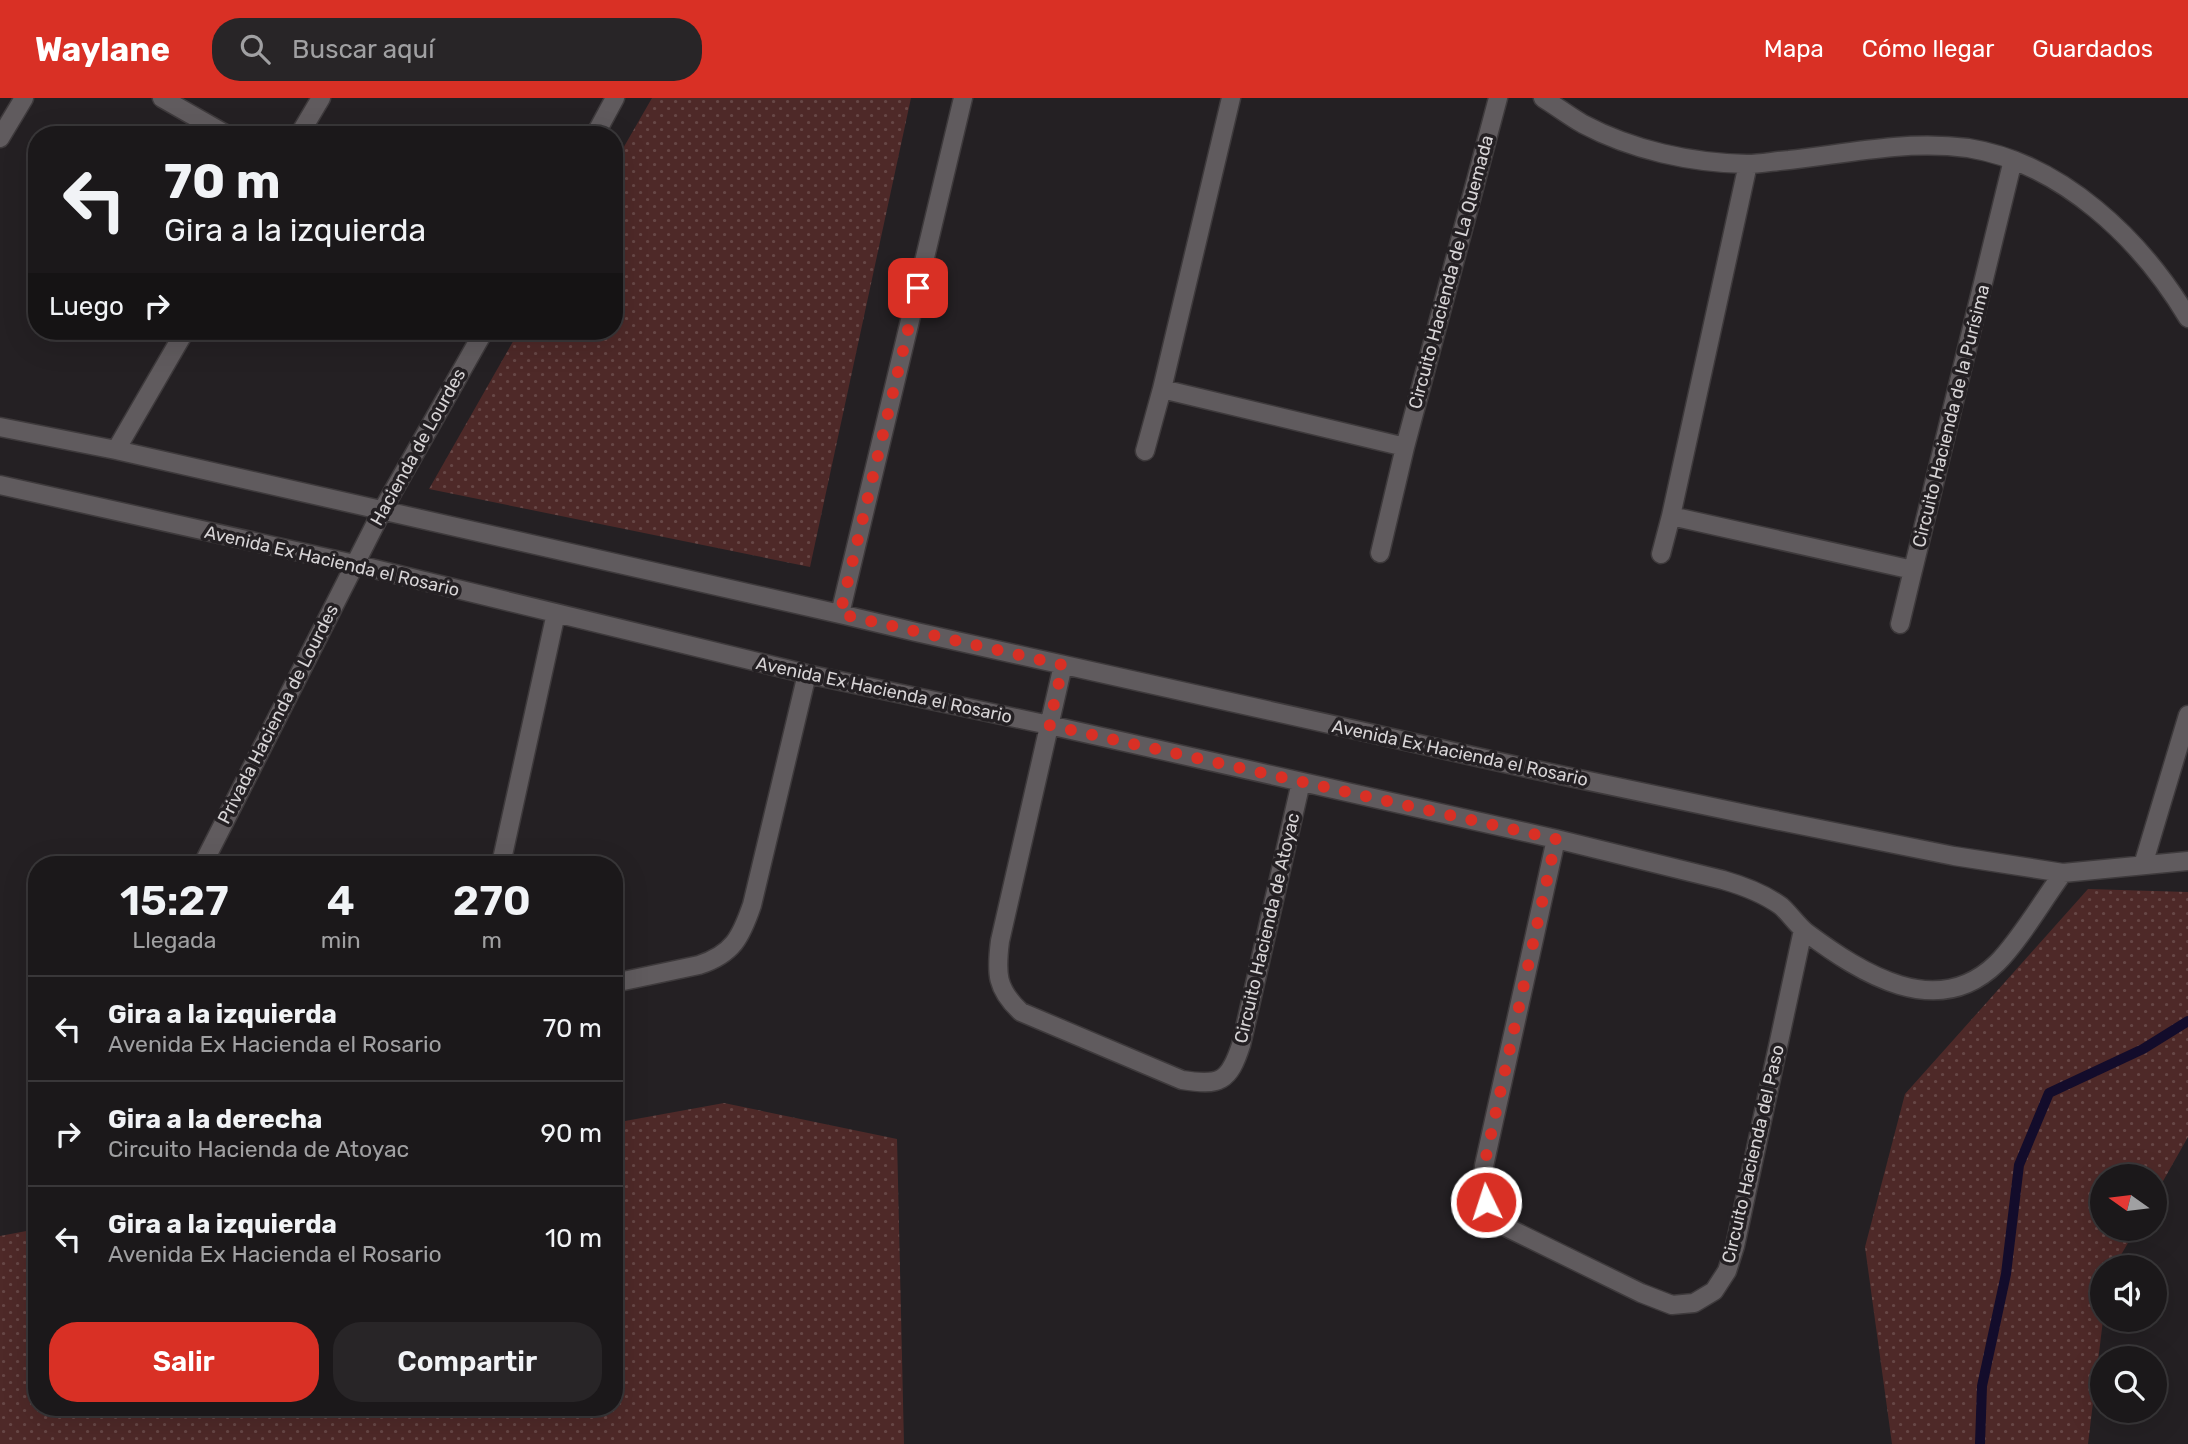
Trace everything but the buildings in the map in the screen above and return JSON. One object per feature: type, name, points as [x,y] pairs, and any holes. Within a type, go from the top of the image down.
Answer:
[{"type":"street","points":[[0,138],[24,98]]},
{"type":"street","points":[[162,98],[211,126]]},
{"type":"street","points":[[304,126],[321,98]]},
{"type":"street","points":[[600,126],[615,98]]},
{"type":"street","points":[[840,614],[963,98]]},
{"type":"street","points":[[1145,451],[1231,98]]},
{"type":"street","name":"Circuito Hacienda de La Quemada","points":[[1380,553],[1405,447],[1498,98]]},
{"type":"street","points":[[1543,98],[1583,124],[1633,145],[1685,158],[1748,164],[1894,147],[1930,146],[1969,148],[2013,160],[2062,184],[2102,213],[2146,257],[2188,318]]},
{"type":"street","name":"Circuito Hacienda de la Purísima","points":[[1671,516],[1913,570],[2013,160]]},
{"type":"street","points":[[1661,554],[1748,164]]},
{"type":"street","points":[[116,450],[180,340]]},
{"type":"street","name":"Hacienda de Lourdes","points":[[354,564],[479,340]]},
{"type":"street","points":[[1162,389],[1405,447]]},
{"type":"street","name":"Avenida Ex Hacienda el Rosario","points":[[0,427],[116,450],[1522,767],[1954,856],[2063,873],[2188,861]]},
{"type":"street","name":"Avenida Ex Hacienda el Rosario","points":[[0,488],[354,564],[807,674],[1049,725],[1556,839],[1748,887],[1782,908],[1803,930],[1838,955],[1875,976],[1904,987],[1933,991],[1958,988],[1978,978],[1997,963],[2063,873]]},
{"type":"street","name":"Privada Hacienda de Lourdes","points":[[207,856],[354,564]]},
{"type":"street","points":[[1900,624],[1913,570]]},
{"type":"street","points":[[503,856],[556,613]]},
{"type":"street","name":"Circuito Hacienda de Atoyac","points":[[1063,665],[1000,941],[997,965],[999,984],[1007,1000],[1021,1012],[1182,1080],[1206,1083],[1230,1073],[1236,1060],[1301,782]]},
{"type":"street","points":[[623,981],[712,961],[734,945],[743,930],[752,905],[807,674]]},
{"type":"street","points":[[2143,865],[2188,715]]},
{"type":"street","name":"Circuito Hacienda del Paso","points":[[1556,839],[1484,1166],[1486,1202],[1493,1214],[1508,1228],[1641,1293],[1672,1305],[1694,1303],[1714,1292],[1727,1271],[1735,1246],[1803,930]]},
{"type":"shaded area","points":[[652,98],[911,98],[810,567],[429,489],[514,340],[623,340],[623,148]]},
{"type":"shaded area","points":[[2088,889],[2188,892],[2188,1137],[2167,1174],[2167,1164],[2090,1164],[2090,1241],[2129,1241],[2121,1255],[2090,1255],[2090,1332],[2102,1332],[2100,1346],[2090,1346],[2091,1423],[2088,1444],[1892,1444],[1865,1247],[1905,1094]]},
{"type":"shaded area","points":[[724,1103],[897,1139],[904,1444],[0,1444],[0,1236],[28,1231],[28,1416],[623,1416],[623,1121]]},
{"type":"waterway","points":[[1980,1444],[1982,1386],[2006,1274],[2019,1165],[2049,1093],[2143,1049],[2188,1021]]},
{"type":"route","points":[[918,288],[840,614],[1063,665],[1049,725],[1556,839],[1484,1166],[1486,1202]]}]
